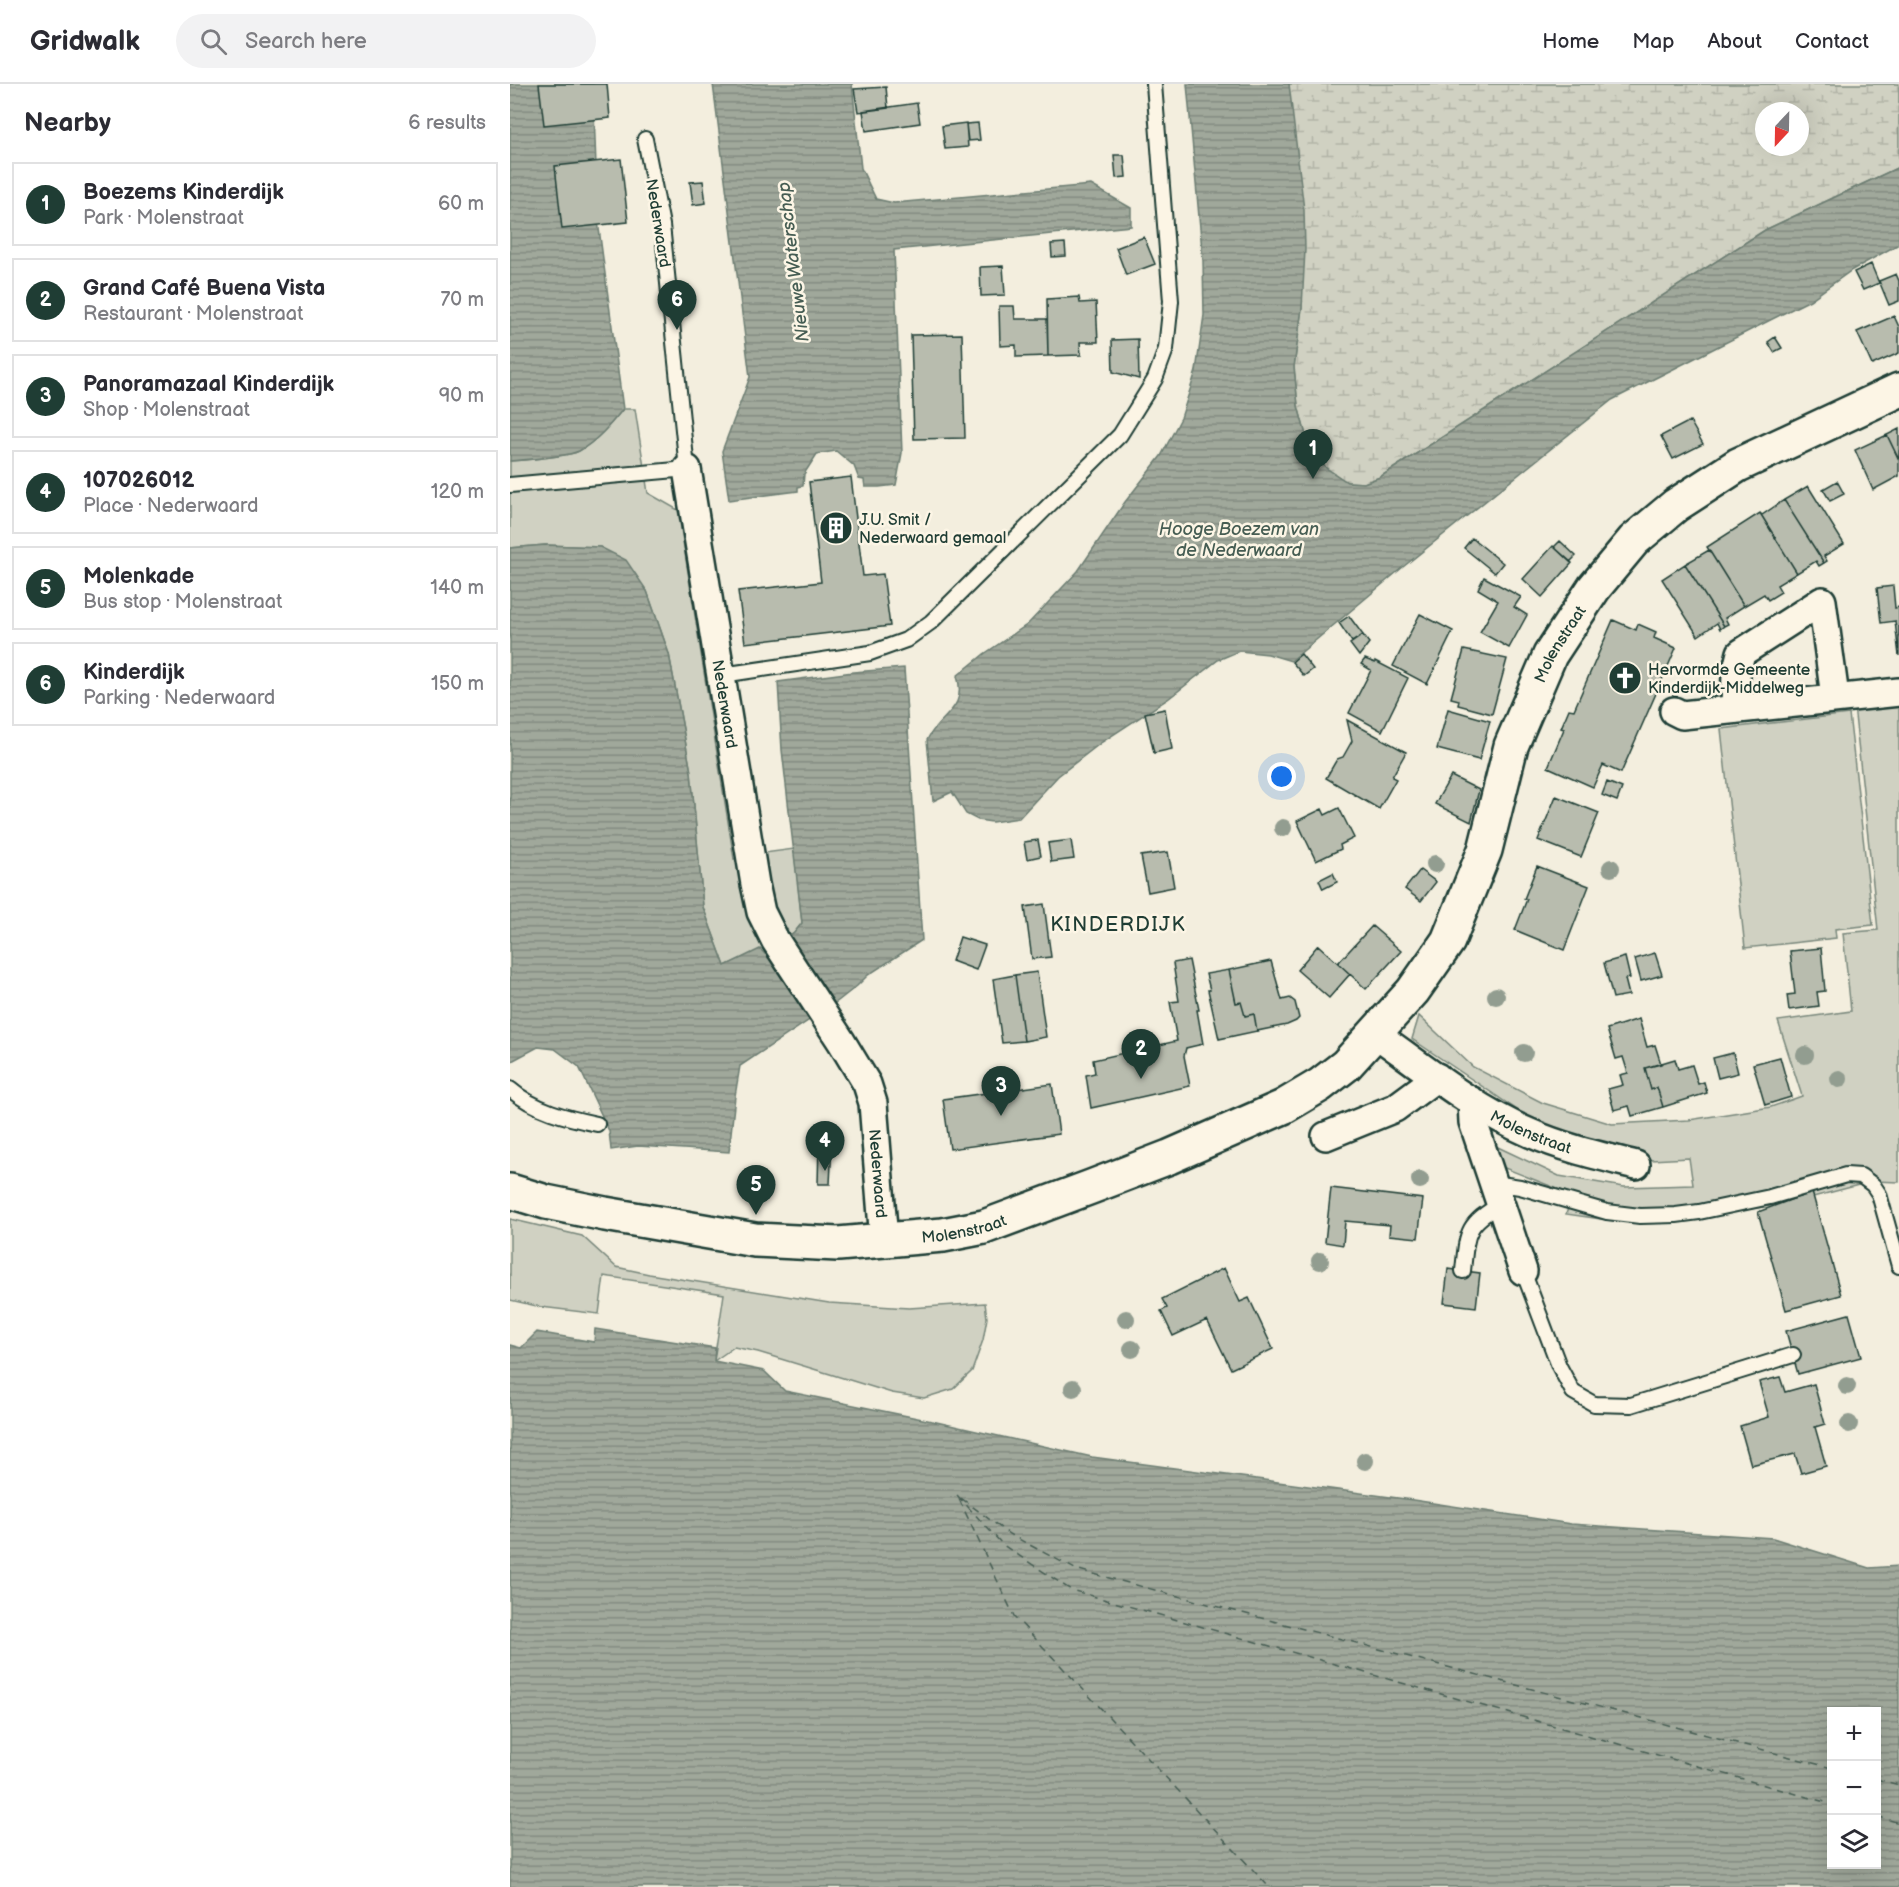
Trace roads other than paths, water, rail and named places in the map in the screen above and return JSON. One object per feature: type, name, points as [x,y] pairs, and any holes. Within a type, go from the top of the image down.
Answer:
[{"type":"street","name":"Molenstraat","points":[[510,1191],[546,1202],[595,1212],[755,1240],[838,1244],[943,1235],[984,1227],[1169,1157],[1292,1102],[1346,1065],[1413,991],[1448,941],[1485,850],[1511,746],[1550,655],[1594,588],[1634,540],[1676,505],[1738,465],[1899,390]]},
{"type":"street","name":"Nederwaard","points":[[687,469],[761,912],[775,940],[867,1084],[873,1104],[884,1241]]},
{"type":"street","points":[[1735,709],[1736,673],[1741,653],[1822,601],[1835,697]]},
{"type":"street","points":[[1674,711],[1682,715],[1899,692]]},
{"type":"street","name":"Molenstraat","points":[[1376,1034],[1472,1101],[1528,1133],[1552,1142],[1636,1165]]},
{"type":"street","points":[[1326,1137],[1395,1108],[1437,1077]]},
{"type":"street","points":[[1472,1101],[1473,1122],[1523,1271]]},
{"type":"lane","points":[[722,675],[870,653],[906,640],[931,622],[1120,435],[1155,379],[1166,349],[1171,301],[1154,84]]},
{"type":"lane","name":"Nederwaard","points":[[645,139],[662,225],[687,469]]},
{"type":"lane","points":[[510,485],[687,469]]},
{"type":"lane","points":[[510,1089],[520,1098],[566,1118],[597,1124]]},
{"type":"lane","points":[[1463,1271],[1470,1229],[1497,1193],[1520,1187],[1607,1212],[1640,1216],[1676,1215],[1770,1197],[1846,1175],[1861,1176],[1873,1185],[1879,1194],[1899,1266]]},
{"type":"lane","points":[[1523,1271],[1559,1366],[1573,1392],[1594,1404],[1631,1405],[1793,1355]]},
{"type":"water","points":[[510,84],[593,84],[598,221],[623,409],[597,438],[579,451],[510,461]]},
{"type":"water","name":"Nieuwe Waterschap","points":[[713,84],[852,84],[861,168],[876,199],[894,203],[1091,185],[1131,208],[1131,226],[894,250],[902,453],[896,485],[865,487],[864,480],[859,479],[854,466],[836,451],[817,454],[804,474],[803,486],[798,487],[798,491],[729,500],[722,451],[750,377]]},
{"type":"water","name":"Hooge Boezem van de Nederwaard","points":[[1187,84],[1289,84],[1304,210],[1302,308],[1294,367],[1298,406],[1307,439],[1326,468],[1347,482],[1364,483],[1380,477],[1765,230],[1899,167],[1899,244],[1852,270],[1810,300],[1612,400],[1403,567],[1291,661],[1268,654],[1239,651],[1218,660],[1168,699],[1102,742],[1058,776],[1019,818],[992,822],[978,820],[966,814],[952,792],[933,801],[927,740],[932,731],[956,705],[959,697],[957,676],[1028,624],[1078,571],[1125,502],[1161,456],[1181,418],[1196,371],[1204,315],[1203,261]]},
{"type":"water","points":[[545,545],[600,547],[626,560],[647,591],[669,654],[691,772],[703,907],[725,966],[760,949],[765,954],[794,933],[802,923],[782,750],[778,682],[904,668],[922,940],[868,975],[838,1001],[740,1066],[729,1152],[638,1146],[611,1150],[609,1131],[579,1067],[555,1049],[538,1047],[510,1062],[510,548]]},
{"type":"water","points":[[595,1329],[715,1348],[714,1361],[764,1371],[785,1391],[1092,1457],[1413,1500],[1571,1524],[1773,1538],[1869,1568],[1899,1566],[1899,1887],[510,1887],[510,1345],[521,1348],[537,1332],[594,1342]]},
{"type":"place","name":"Kinderdijk","points":[[677,330]]},
{"type":"place","name":"Boezems Kinderdijk","points":[[1313,479]]},
{"type":"place","name":"J.U. Smit / Nederwaard gemaal","points":[[836,528]]},
{"type":"place","name":"Hervormde Gemeente Kinderdijk-Middelweg","points":[[1625,678]]},
{"type":"place","name":"Grand Café Buena Vista","points":[[1141,1079]]},
{"type":"place","name":"Panoramazaal Kinderdijk","points":[[1001,1116]]},
{"type":"place","name":"107026012","points":[[825,1171]]},
{"type":"place","name":"Molenkade","points":[[756,1215]]},
{"type":"district","name":"KINDERDIJK","points":[[1118,924]]}]
